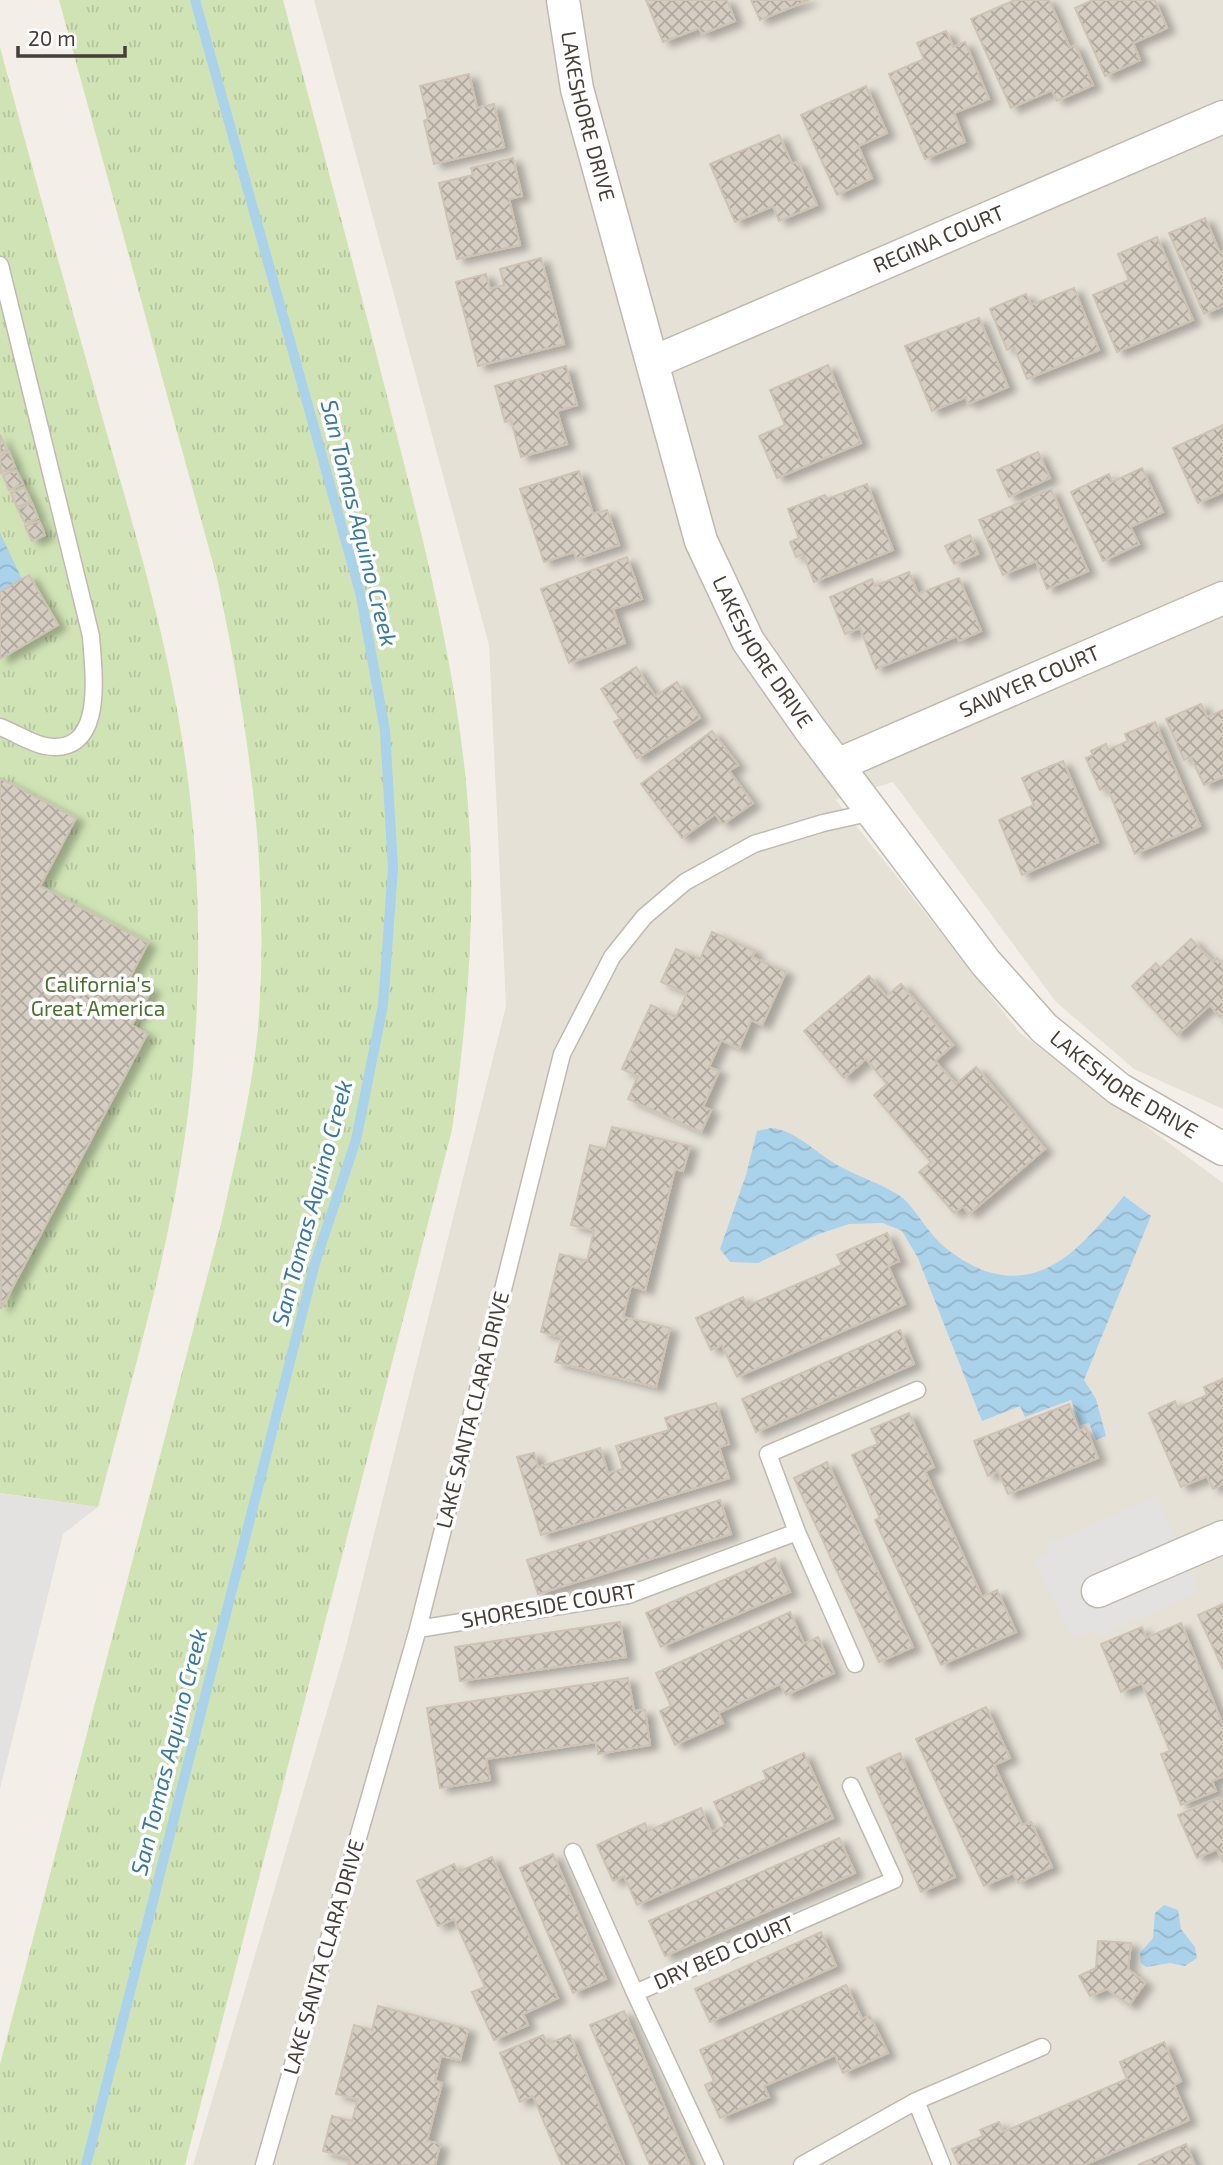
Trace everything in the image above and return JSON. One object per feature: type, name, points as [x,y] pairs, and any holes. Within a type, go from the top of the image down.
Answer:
[{"type":"street","name":"LAKESHORE DRIVE","points":[[563,0],[578,89],[701,541],[748,641],[777,685],[986,963],[1044,1028],[1119,1089],[1223,1149]]},
{"type":"street","name":"REGINA COURT","points":[[654,362],[1223,117]]},
{"type":"street","name":"SAWYER COURT","points":[[837,765],[1223,598]]},
{"type":"street","points":[[1098,1591],[1223,1537]]},
{"type":"lane","points":[[0,265],[91,636],[94,695],[92,715],[85,731],[69,743],[46,746],[0,726]]},
{"type":"lane","name":"LAKE SANTA CLARA DRIVE","points":[[264,2165],[418,1629],[562,1054],[612,957],[644,917],[685,882],[754,844],[823,823],[873,812]]},
{"type":"lane","points":[[855,1664],[797,1532],[768,1454],[917,1390]]},
{"type":"lane","name":"SHORESIDE COURT","points":[[418,1629],[628,1595],[797,1532]]},
{"type":"lane","name":"DRY BED COURT","points":[[715,2165],[635,1993],[894,1880],[851,1786]]},
{"type":"lane","points":[[573,1852],[635,1993]]},
{"type":"lane","points":[[802,2165],[916,2101],[1042,2047]]},
{"type":"lane","points":[[916,2101],[942,2165]]},
{"type":"shaded area","points":[[314,0],[1223,0],[1223,1109],[1134,1069],[1056,1002],[893,782],[836,800],[1020,1033],[1223,1183],[1223,2165],[193,2165],[345,1650],[506,1006],[489,645]]},
{"type":"shaded area","points":[[0,1493],[98,1507],[63,1534],[0,1789]]},
{"type":"shaded area","points":[[1156,1496],[1199,1592],[1100,1636],[1094,1630],[1073,1640],[1033,1560],[1049,1552],[1048,1544]]},
{"type":"green space","points":[[59,0],[283,0],[435,592],[455,701],[468,810],[471,865],[469,965],[452,1130],[185,2165],[0,2165],[0,2064],[221,1224],[253,1068],[261,960],[258,850],[247,741],[217,578]]},
{"type":"green space","name":"California's Great America","points":[[0,47],[162,636],[185,758],[195,846],[198,979],[187,1123],[155,1289],[98,1507],[0,1493]]},
{"type":"water","points":[[0,533],[22,579],[0,592]]},
{"type":"water","points":[[771,1128],[795,1136],[839,1166],[900,1196],[944,1247],[985,1271],[1008,1276],[1029,1274],[1047,1268],[1065,1258],[1081,1244],[1124,1196],[1151,1216],[1084,1380],[1096,1399],[1106,1436],[1096,1440],[1089,1423],[1080,1425],[1071,1400],[1025,1417],[1020,1406],[982,1421],[918,1258],[902,1231],[883,1223],[849,1224],[819,1234],[758,1263],[730,1262],[720,1249],[746,1175],[757,1131]]},
{"type":"water","points":[[1164,1905],[1178,1910],[1181,1929],[1195,1947],[1197,1958],[1185,1966],[1170,1963],[1146,1967],[1141,1963],[1140,1953],[1153,1938],[1155,1913]]},
{"type":"building","points":[[646,0],[727,0],[735,21],[702,34],[699,28],[663,42]]},
{"type":"building","points":[[751,0],[809,0],[760,20]]},
{"type":"building","points":[[1015,0],[1049,0],[1070,48],[1075,45],[1093,85],[1057,101],[1052,90],[1011,108],[971,19]]},
{"type":"building","points":[[1093,0],[1155,0],[1167,28],[1133,43],[1140,60],[1105,76],[1075,8]]},
{"type":"building","points":[[946,31],[953,47],[965,42],[989,99],[954,113],[965,142],[925,159],[889,74],[924,59],[917,43]]},
{"type":"building","points":[[469,74],[477,108],[494,104],[504,147],[434,164],[424,121],[428,119],[420,86]]},
{"type":"building","points":[[866,86],[887,133],[858,146],[872,178],[837,195],[801,115]]},
{"type":"building","points":[[779,135],[792,164],[798,162],[817,205],[779,221],[773,206],[735,222],[710,164]]},
{"type":"building","points":[[513,158],[522,196],[509,199],[520,245],[457,259],[439,183],[473,175],[471,168]]},
{"type":"building","points":[[1205,218],[1220,253],[1223,251],[1223,306],[1204,314],[1169,233]]},
{"type":"building","points":[[1157,237],[1193,320],[1117,352],[1093,295],[1129,280],[1118,254]]},
{"type":"building","points":[[541,258],[564,344],[478,366],[456,282],[486,274],[490,289],[504,285],[500,269]]},
{"type":"building","points":[[1074,288],[1099,350],[1027,379],[1014,347],[1007,350],[990,309],[1026,294],[1031,305]]},
{"type":"building","points":[[979,318],[1008,387],[968,404],[966,397],[932,411],[905,346]]},
{"type":"building","points":[[828,365],[861,443],[777,478],[759,436],[785,425],[770,390]]},
{"type":"building","points":[[566,366],[577,405],[557,411],[567,444],[521,457],[511,420],[505,422],[495,386]]},
{"type":"building","points":[[1223,425],[1223,492],[1198,503],[1173,448]]},
{"type":"building","points":[[0,435],[7,450],[0,453]]},
{"type":"building","points":[[9,452],[15,467],[1,473],[0,456]]},
{"type":"building","points":[[1038,452],[1050,478],[1009,497],[997,470]]},
{"type":"building","points":[[1142,468],[1163,512],[1130,527],[1139,544],[1103,561],[1071,492],[1109,474],[1112,482]]},
{"type":"building","points":[[16,470],[23,484],[9,490],[3,475]]},
{"type":"building","points":[[579,471],[593,514],[607,510],[619,545],[577,559],[574,552],[544,562],[520,489]]},
{"type":"building","points":[[867,484],[893,550],[814,582],[803,554],[796,557],[790,542],[799,538],[788,509],[825,495],[827,499]]},
{"type":"building","points":[[24,487],[31,501],[17,507],[11,493]]},
{"type":"building","points":[[1051,489],[1088,571],[1047,589],[1036,561],[1003,575],[979,520]]},
{"type":"building","points":[[32,503],[38,518],[25,523],[18,509]]},
{"type":"building","points":[[39,521],[45,535],[32,541],[25,526]]},
{"type":"building","points":[[970,535],[978,554],[954,564],[945,546]]},
{"type":"building","points":[[627,557],[642,599],[613,609],[625,643],[569,663],[541,589]]},
{"type":"building","points":[[909,572],[918,594],[959,578],[981,631],[959,641],[957,636],[876,669],[860,628],[845,634],[830,597],[872,579],[875,586]]},
{"type":"building","points":[[29,575],[58,625],[0,659],[0,592]]},
{"type":"building","points":[[636,667],[655,696],[677,682],[700,718],[637,758],[614,722],[620,719],[601,689]]},
{"type":"building","points":[[1201,704],[1207,717],[1223,710],[1223,777],[1204,785],[1191,757],[1184,760],[1166,719]]},
{"type":"building","points":[[1155,722],[1200,826],[1135,854],[1107,787],[1100,790],[1086,758],[1093,755],[1091,751],[1106,744],[1108,750],[1128,741],[1125,734]]},
{"type":"building","points":[[712,731],[738,765],[729,771],[753,803],[723,824],[715,814],[682,838],[641,784]]},
{"type":"building","points":[[1063,761],[1098,842],[1022,875],[999,820],[1034,805],[1022,778]]},
{"type":"building","points":[[0,778],[76,818],[40,886],[148,943],[130,977],[152,989],[132,1025],[147,1034],[1,1309]]},
{"type":"building","points":[[712,932],[755,951],[752,957],[786,972],[762,1025],[751,1020],[739,1048],[721,1040],[709,1067],[719,1071],[703,1107],[711,1110],[701,1132],[628,1099],[638,1076],[622,1069],[651,1005],[676,1017],[687,993],[661,982],[676,949],[700,959]]},
{"type":"building","points":[[1191,939],[1213,962],[1217,958],[1223,965],[1223,1014],[1220,1017],[1210,1005],[1177,1035],[1132,986],[1156,963],[1160,968]]},
{"type":"building","points":[[869,976],[886,996],[901,984],[953,1045],[935,1061],[956,1084],[976,1067],[1045,1149],[969,1214],[963,1206],[954,1213],[919,1172],[931,1162],[874,1095],[887,1084],[866,1059],[844,1078],[804,1031]]},
{"type":"building","points":[[612,1127],[690,1146],[683,1171],[675,1169],[645,1290],[631,1286],[623,1317],[670,1328],[656,1387],[555,1362],[562,1337],[541,1332],[560,1254],[587,1261],[594,1230],[571,1225],[590,1145],[606,1149]]},
{"type":"building","points":[[887,1233],[899,1261],[888,1266],[905,1304],[737,1377],[722,1345],[711,1350],[696,1318],[743,1297],[747,1306],[842,1265],[837,1255]]},
{"type":"building","points":[[900,1330],[914,1364],[756,1432],[742,1399]]},
{"type":"building","points":[[1223,1379],[1223,1484],[1213,1489],[1207,1476],[1181,1487],[1149,1413],[1175,1401],[1178,1408],[1207,1395],[1204,1387]]},
{"type":"building","points":[[716,1403],[729,1444],[719,1447],[729,1478],[541,1535],[517,1457],[534,1453],[538,1467],[600,1448],[608,1473],[623,1469],[616,1446],[669,1430],[665,1418]]},
{"type":"building","points":[[1069,1404],[1079,1431],[1086,1428],[1098,1458],[1008,1494],[998,1471],[988,1476],[974,1441]]},
{"type":"building","points":[[909,1413],[934,1467],[925,1471],[982,1597],[997,1590],[1016,1632],[941,1665],[875,1520],[880,1518],[852,1455],[878,1444],[871,1429]]},
{"type":"building","points":[[827,1462],[913,1647],[879,1662],[794,1478]]},
{"type":"building","points":[[720,1500],[731,1534],[538,1594],[527,1560]]},
{"type":"building","points":[[775,1558],[790,1592],[661,1647],[646,1613]]},
{"type":"building","points":[[1223,1604],[1223,1669],[1198,1615]]},
{"type":"building","points":[[790,1612],[804,1644],[818,1637],[834,1673],[786,1695],[780,1684],[718,1713],[723,1723],[675,1745],[660,1711],[671,1706],[656,1673]]},
{"type":"building","points":[[620,1622],[626,1657],[460,1681],[455,1647]]},
{"type":"building","points":[[1181,1623],[1223,1725],[1223,1776],[1212,1781],[1216,1791],[1181,1805],[1161,1754],[1170,1751],[1142,1683],[1121,1692],[1101,1644],[1142,1627],[1146,1638]]},
{"type":"building","points":[[628,1678],[634,1711],[645,1710],[650,1745],[598,1754],[596,1742],[486,1759],[490,1780],[440,1788],[427,1708]]},
{"type":"building","points":[[986,1707],[1010,1758],[994,1765],[1022,1825],[1031,1822],[1052,1867],[1018,1883],[1013,1873],[984,1886],[916,1739]]},
{"type":"building","points":[[804,1753],[833,1818],[637,1905],[624,1876],[613,1881],[597,1845],[645,1823],[648,1831],[701,1808],[711,1832],[725,1826],[714,1802],[767,1779],[763,1771]]},
{"type":"building","points":[[900,1753],[955,1877],[921,1892],[867,1768]]},
{"type":"building","points":[[1218,1798],[1223,1804],[1223,1862],[1217,1849],[1197,1858],[1178,1815]]},
{"type":"building","points":[[839,1838],[855,1873],[665,1956],[649,1921]]},
{"type":"building","points":[[553,1854],[606,1979],[573,1993],[520,1868]]},
{"type":"building","points":[[492,1857],[558,1998],[523,2014],[528,2025],[494,2040],[472,1992],[485,1987],[454,1919],[438,1926],[417,1881],[454,1864],[458,1872]]},
{"type":"building","points":[[821,1932],[836,1966],[710,2022],[695,1989]]},
{"type":"building","points":[[1098,1941],[1131,1943],[1128,1969],[1145,1983],[1129,2005],[1107,1989],[1090,1996],[1079,1976],[1096,1968]]},
{"type":"building","points":[[846,1985],[862,2019],[870,2016],[888,2053],[843,2073],[835,2055],[764,2086],[769,2097],[720,2118],[705,2085],[714,2081],[700,2050]]},
{"type":"building","points":[[378,2006],[468,2029],[460,2060],[441,2056],[435,2081],[442,2083],[427,2141],[440,2144],[435,2165],[348,2165],[350,2158],[323,2151],[332,2116],[352,2121],[358,2099],[336,2094],[354,2025],[372,2030]]},
{"type":"building","points":[[624,2011],[689,2164],[650,2165],[590,2025]]},
{"type":"building","points":[[543,2035],[547,2044],[570,2035],[624,2165],[562,2165],[533,2096],[520,2102],[500,2053]]},
{"type":"building","points":[[1164,2042],[1181,2081],[1174,2085],[1189,2120],[1084,2165],[959,2165],[952,2149],[983,2136],[980,2130],[999,2122],[1003,2132],[1127,2079],[1120,2062]]},
{"type":"building","points":[[1186,2144],[1195,2165],[1138,2165]]},
{"type":"waterway","name":"San Tomas Aquino Creek","points":[[86,2165],[315,1263],[356,1140],[383,1005],[393,868],[385,731],[361,596],[195,0]]}]
